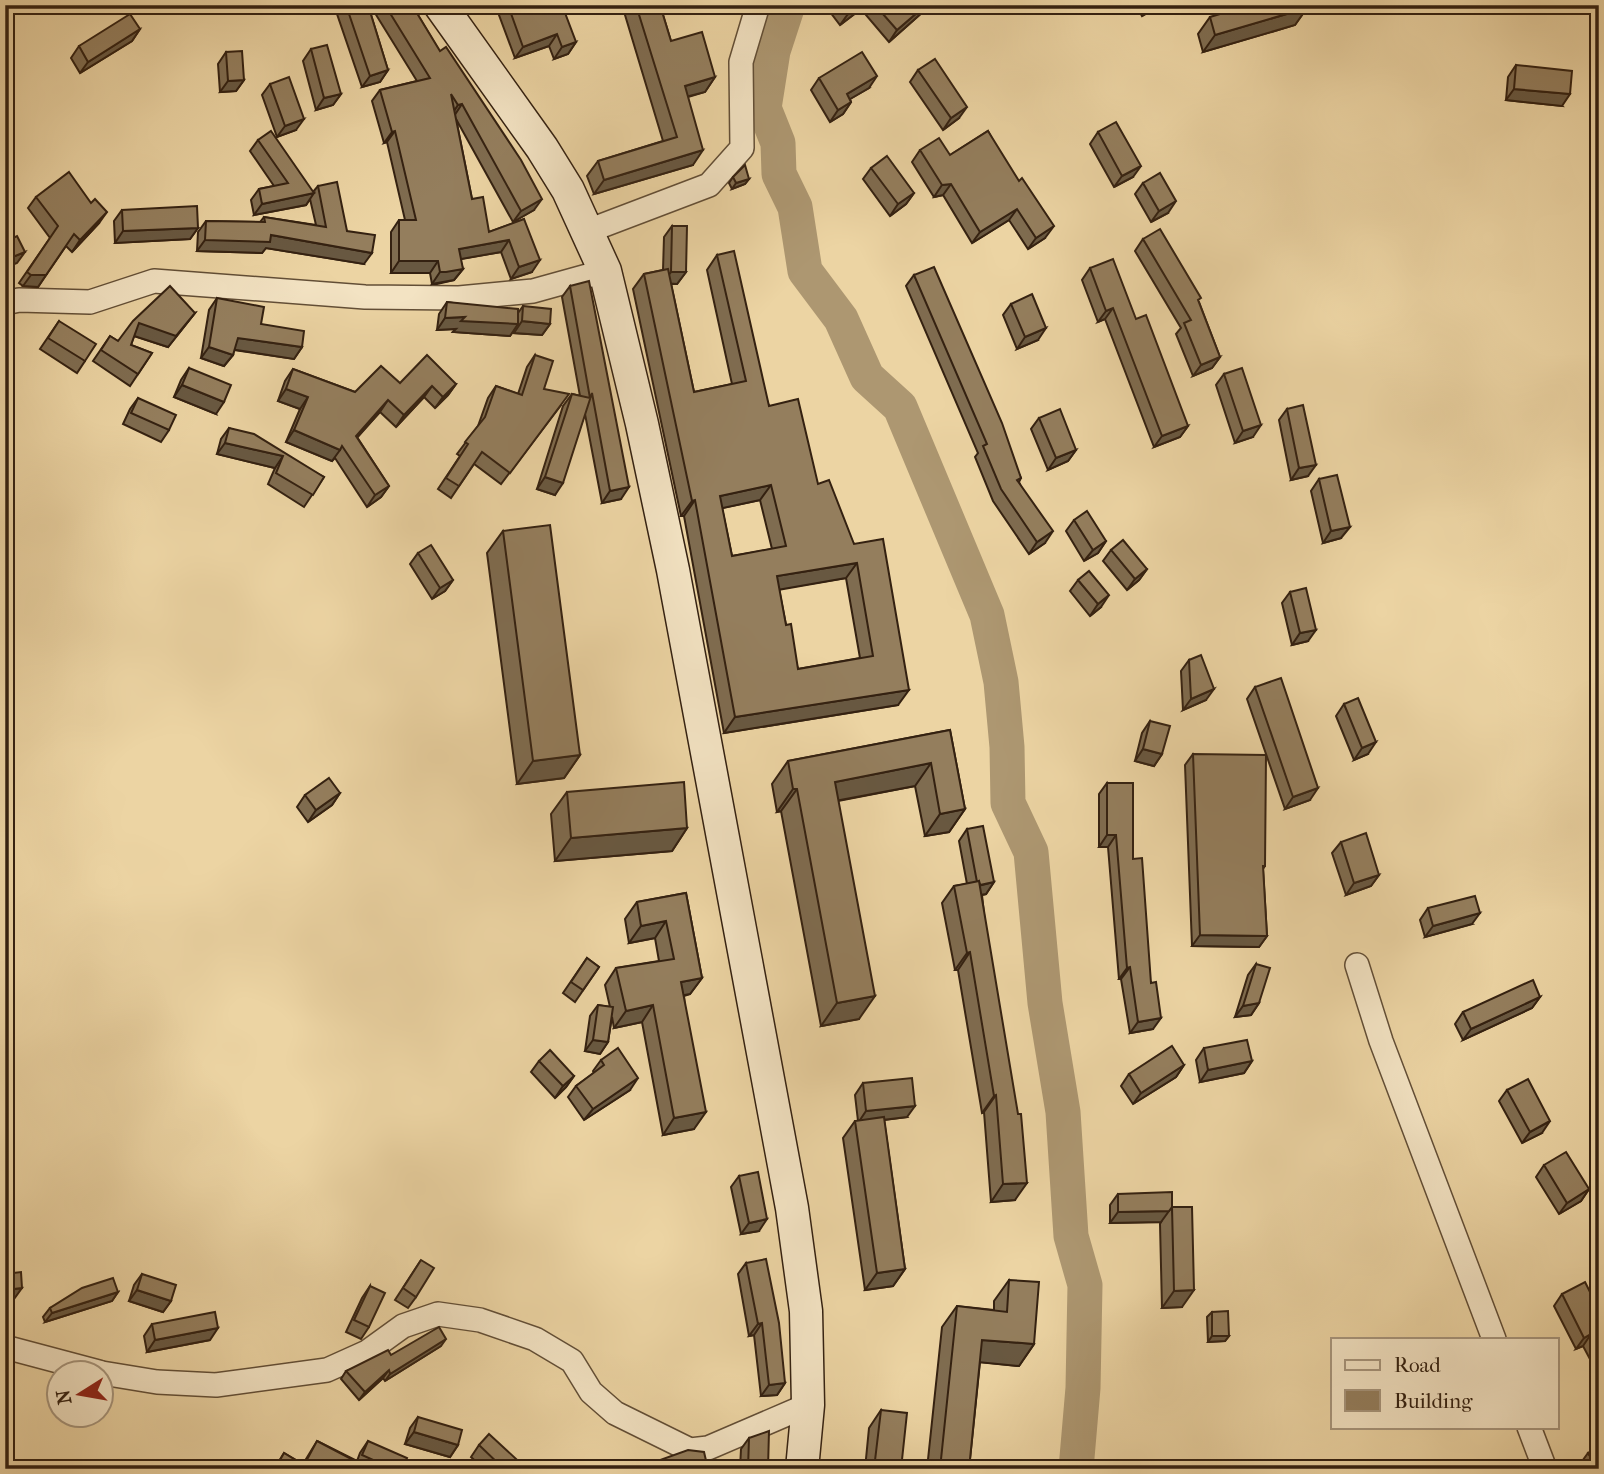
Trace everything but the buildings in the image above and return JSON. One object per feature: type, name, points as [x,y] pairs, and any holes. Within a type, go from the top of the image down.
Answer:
[{"type":"street","points":[[440,5],[542,148],[597,252],[642,425],[673,570],[792,1208],[806,1311],[808,1405],[802,1469]]},
{"type":"street","points":[[5,303],[19,300],[90,302],[154,281],[365,298],[459,298],[533,291],[709,185],[742,148],[741,62],[758,5]]},
{"type":"street","points":[[1357,965],[1381,1041],[1494,1338]]},
{"type":"street","points":[[116,1376],[157,1382],[216,1385],[327,1370],[366,1352],[403,1326],[438,1314],[480,1321],[535,1339],[572,1361],[591,1392],[615,1413],[690,1450],[708,1448],[808,1405]]},
{"type":"street","points":[[5,1348],[46,1359]]},
{"type":"street","points":[[1529,1428],[1545,1469]]},
{"type":"waterway","points":[[788,5],[773,51],[764,108],[778,143],[779,174],[795,207],[805,271],[841,319],[867,377],[900,407],[987,615],[1001,682],[1007,747],[1008,803],[1031,852],[1045,1003],[1063,1112],[1071,1236],[1085,1285],[1083,1388],[1076,1469]]}]
